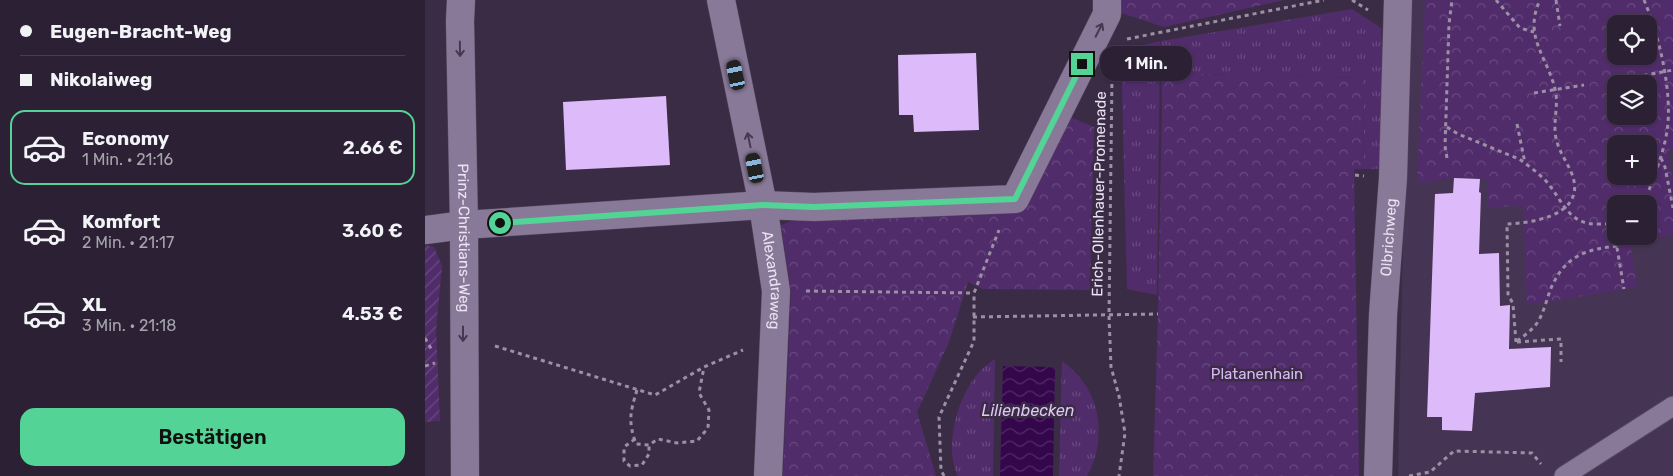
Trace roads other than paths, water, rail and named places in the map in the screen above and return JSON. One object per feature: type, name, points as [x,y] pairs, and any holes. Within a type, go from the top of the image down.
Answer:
[{"type":"street","name":"Prinz-Christians-Weg","points":[[461,0],[465,476]]},
{"type":"street","name":"Alexandraweg","points":[[721,0],[763,205],[776,291],[768,476]]},
{"type":"street","points":[[425,230],[463,225],[763,205],[814,207],[1015,199],[1107,14],[1107,0]]},
{"type":"street","name":"Olbrichweg","points":[[1379,476],[1383,315],[1393,178],[1398,0]]},
{"type":"lane","points":[[1564,476],[1673,406]]},
{"type":"water","name":"Lilienbecken","points":[[1003,366],[1055,367],[1053,476],[1000,476]]},
{"type":"park label","name":"Platanenhain","points":[[1257,374]]}]
